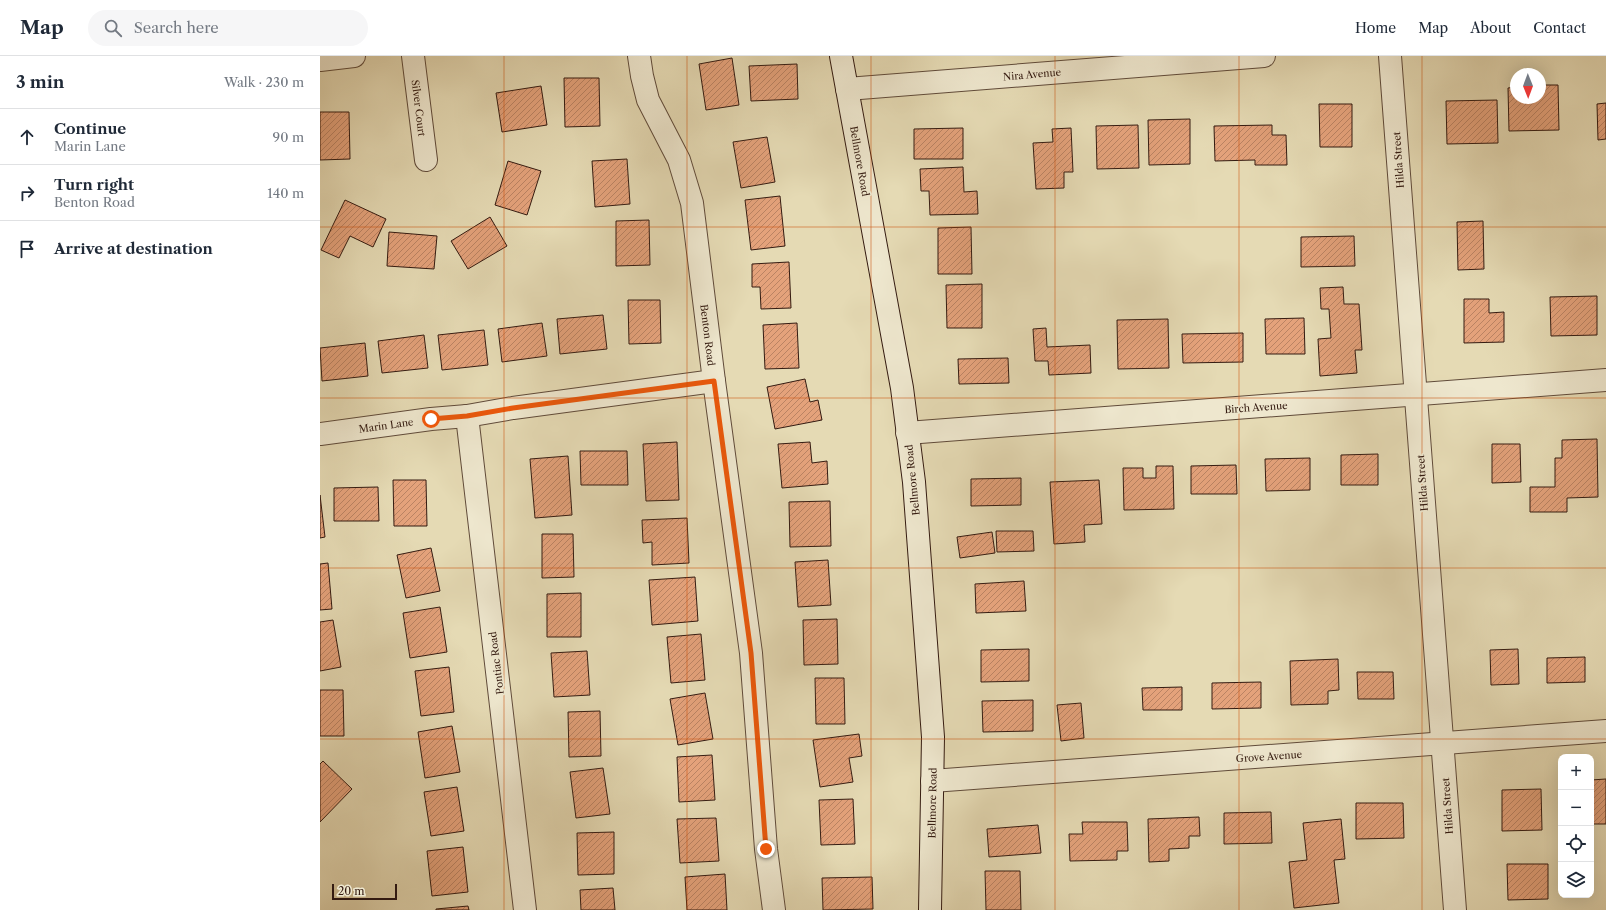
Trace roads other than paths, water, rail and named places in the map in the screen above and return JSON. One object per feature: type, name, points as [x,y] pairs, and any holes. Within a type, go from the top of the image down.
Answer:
[{"type":"street","points":[[320,60],[354,56]]},
{"type":"street","name":"Silver Court","points":[[413,56],[426,160]]},
{"type":"street","name":"Benton Road","points":[[639,56],[648,100],[679,160],[692,203],[714,381],[751,653],[766,849],[774,910]]},
{"type":"street","name":"Bellmore Road","points":[[841,56],[902,388],[914,482],[933,737],[930,910]]},
{"type":"street","name":"Nira Avenue","points":[[847,89],[1141,60],[1264,56]]},
{"type":"street","name":"Hilda Street","points":[[1390,56],[1455,910]]},
{"type":"street","name":"Birch Avenue","points":[[907,433],[1606,380]]},
{"type":"street","name":"Marin Lane","points":[[320,434],[431,419],[467,416],[513,408],[714,381]]},
{"type":"street","name":"Pontiac Road","points":[[467,416],[526,910]]},
{"type":"street","name":"Grove Avenue","points":[[932,781],[1606,731]]}]
